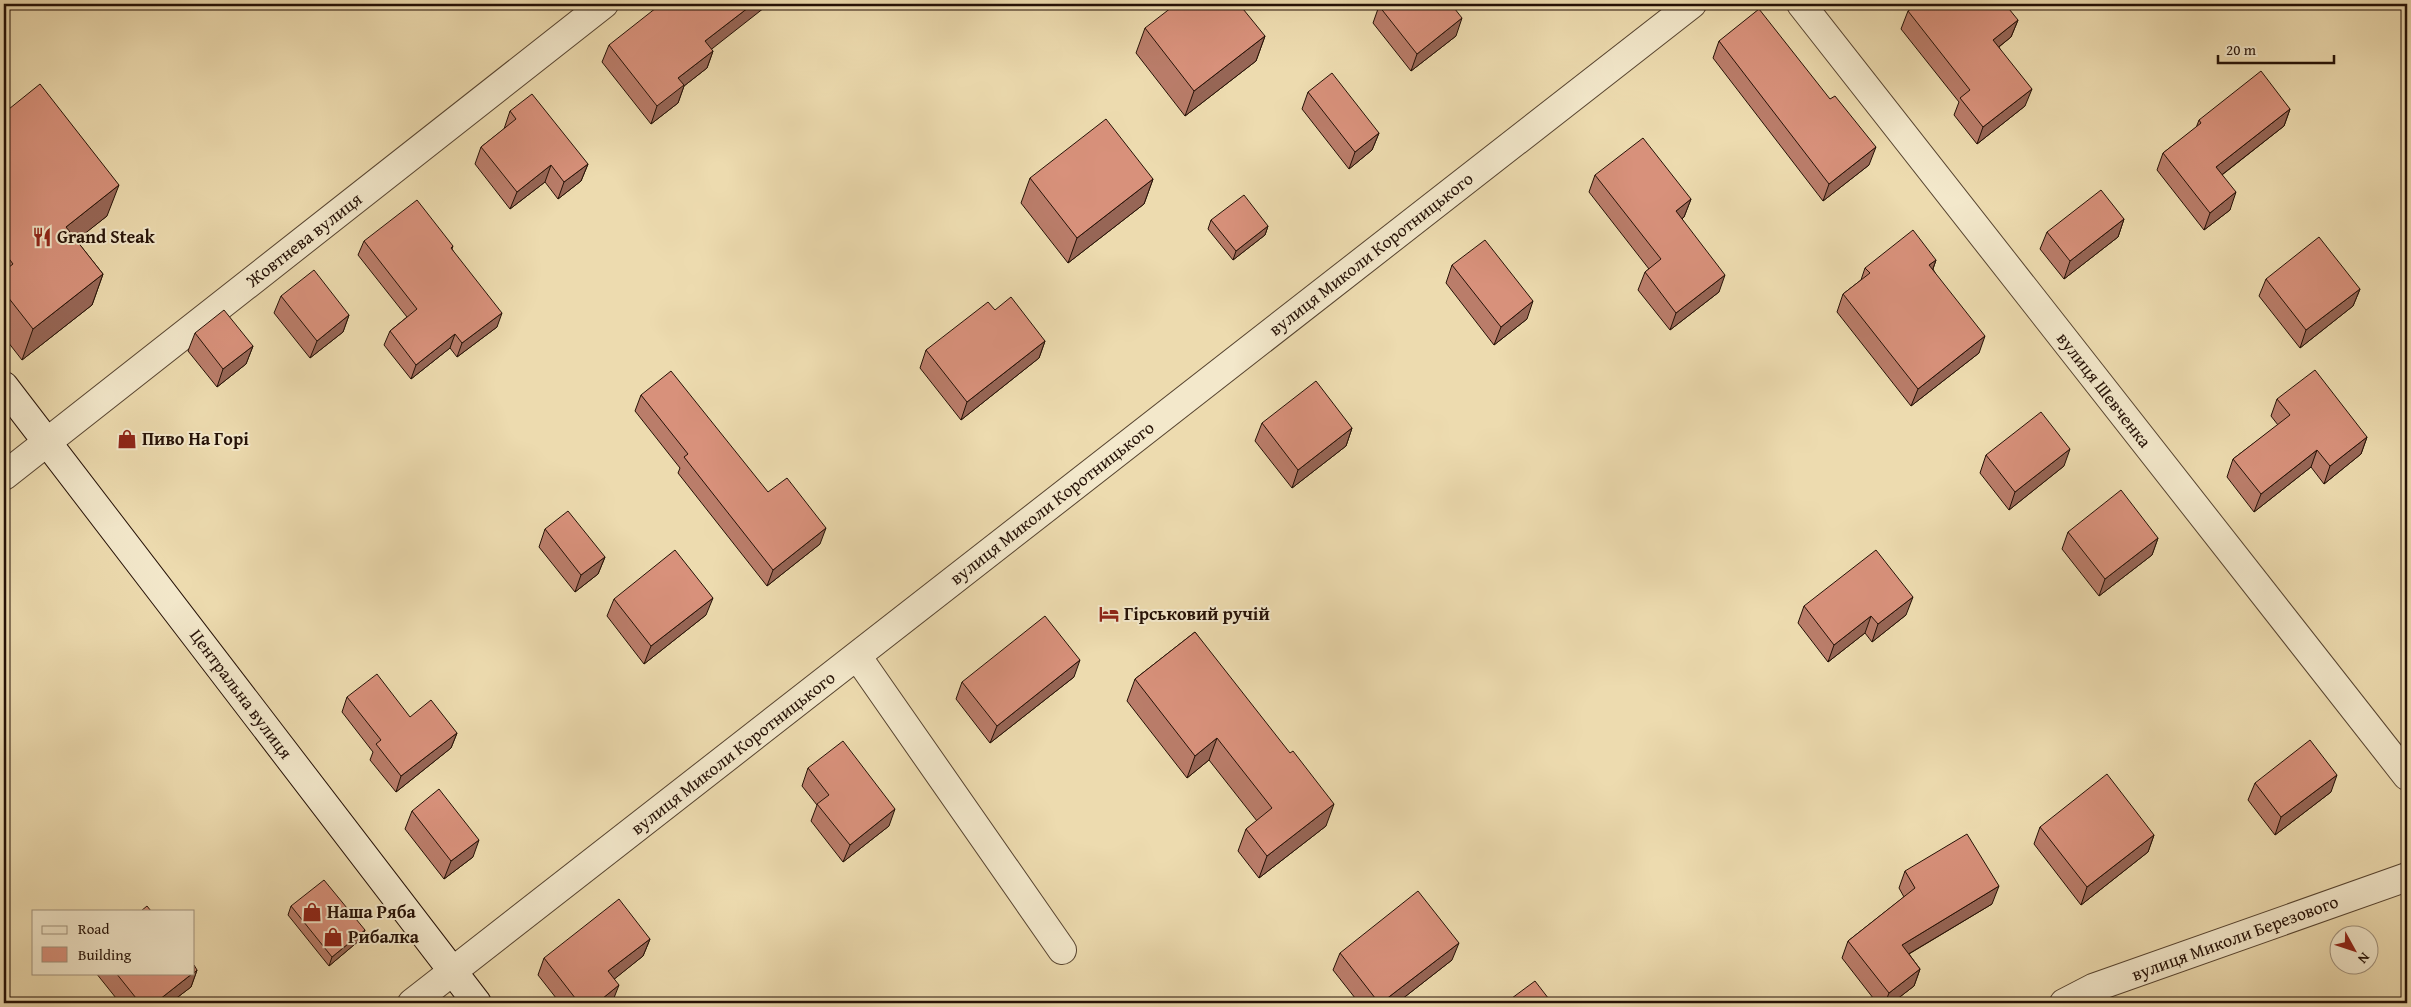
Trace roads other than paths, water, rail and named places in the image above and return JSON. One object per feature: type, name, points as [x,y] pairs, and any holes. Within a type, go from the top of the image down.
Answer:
[{"type":"street","name":"Жовтнева вулиця","points":[[4,476],[604,4]]},
{"type":"street","name":"вулиця Миколи Коротницького","points":[[412,1003],[1692,4]]},
{"type":"street","name":"вулиця Шевченка","points":[[1801,4],[2407,776]]},
{"type":"street","name":"Центральна вулиця","points":[[4,386],[477,1003]]},
{"type":"street","points":[[857,656],[1062,950]]},
{"type":"street","name":"вулиця Миколи Березового","points":[[2064,1003],[2093,988],[2407,877]]},
{"type":"place","name":"Grand Steak","points":[[42,237]]},
{"type":"place","name":"Пиво На Горі","points":[[127,439]]},
{"type":"place","name":"Гірськовий ручій","points":[[1109,614]]},
{"type":"place","name":"Наша Ряба","points":[[312,912]]},
{"type":"place","name":"Рибалка","points":[[333,937]]}]
